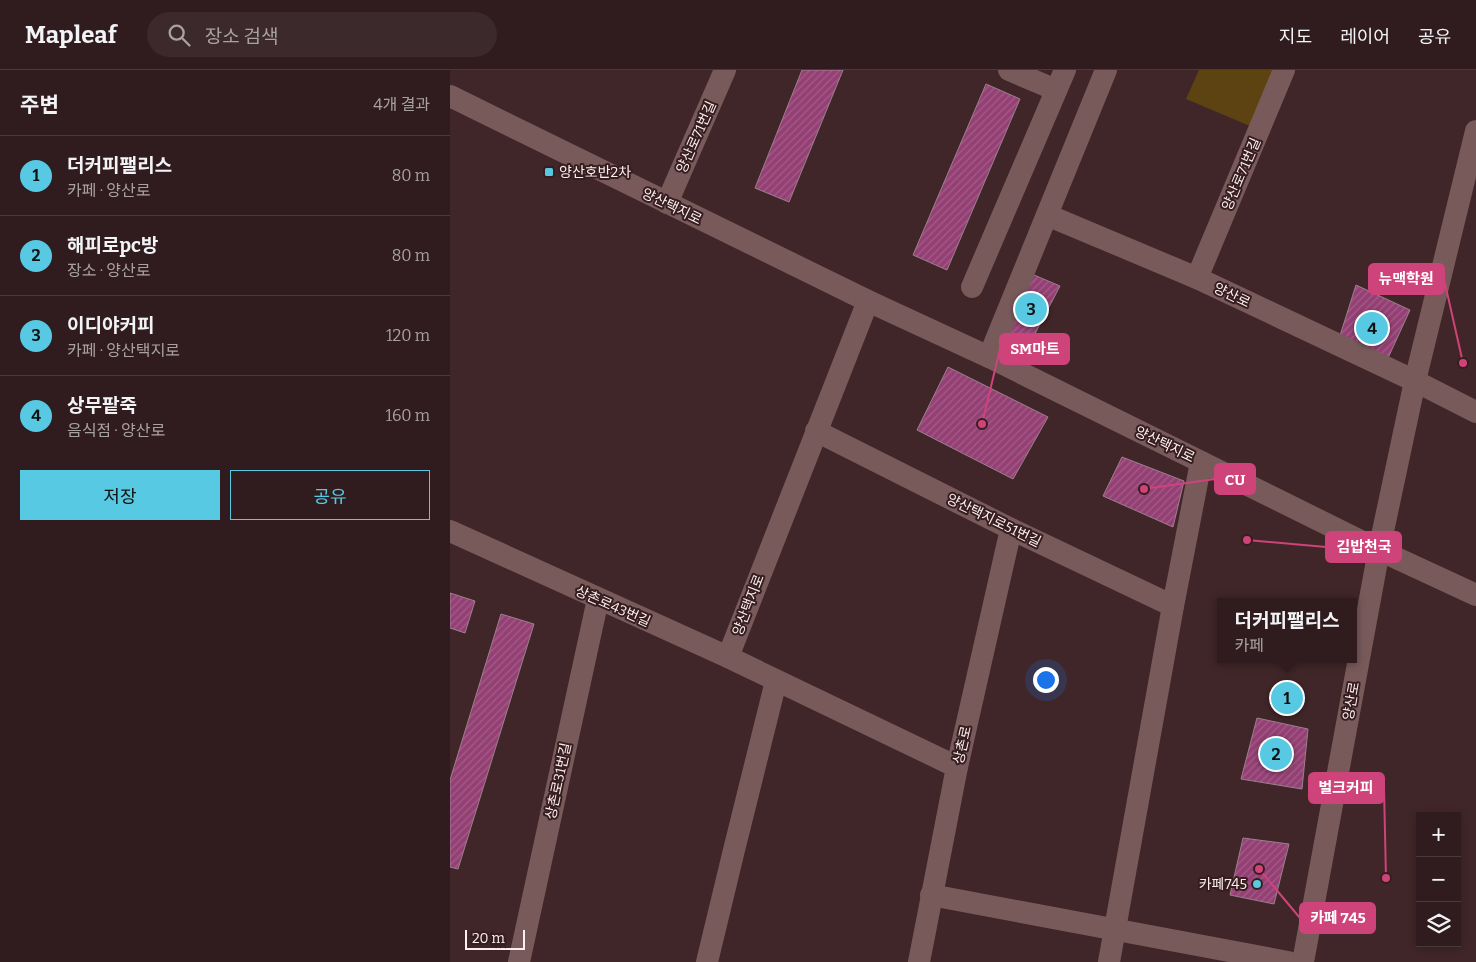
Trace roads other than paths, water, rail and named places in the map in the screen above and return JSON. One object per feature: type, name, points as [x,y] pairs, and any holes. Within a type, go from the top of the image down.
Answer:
[{"type":"street","name":"양산로71번길","points":[[667,203],[725,70]]},
{"type":"street","points":[[972,287],[1060,80],[1009,70]]},
{"type":"street","points":[[989,357],[1106,70]]},
{"type":"street","name":"양산로71번길","points":[[1197,278],[1284,70]]},
{"type":"street","name":"양산택지로","points":[[450,96],[868,301],[989,357],[1379,550],[1476,595]]},
{"type":"street","name":"양산로","points":[[1303,962],[1379,550],[1414,381],[1476,131]]},
{"type":"street","name":"양산로","points":[[1047,215],[1197,278],[1414,381]]},
{"type":"street","name":"양산택지로","points":[[728,657],[868,301]]},
{"type":"street","points":[[1414,381],[1476,412]]},
{"type":"street","name":"양산택지로51번길","points":[[816,431],[1172,606]]},
{"type":"street","points":[[1109,962],[1172,606],[1201,462]]},
{"type":"street","name":"상촌로","points":[[919,962],[957,767],[1011,528]]},
{"type":"street","name":"상촌로43번길","points":[[450,531],[728,657],[957,767]]},
{"type":"street","name":"상촌로31번길","points":[[519,962],[598,599]]},
{"type":"street","points":[[707,962],[776,681]]},
{"type":"street","points":[[932,895],[1288,962]]},
{"type":"place","name":"양산호반2차","points":[[549,172]]},
{"type":"place","name":"이디야커피","points":[[1031,309]]},
{"type":"place","name":"상무팥죽","points":[[1372,328]]},
{"type":"place","name":"뉴맥학원","points":[[1463,363]]},
{"type":"place","name":"SM마트","points":[[982,424]]},
{"type":"place","name":"CU","points":[[1144,489]]},
{"type":"place","name":"김밥천국","points":[[1247,540]]},
{"type":"place","name":"더커피팰리스","points":[[1287,698]]},
{"type":"place","name":"해피로pc방","points":[[1276,754]]},
{"type":"place","name":"카페 745","points":[[1259,869]]},
{"type":"place","name":"벌크커피","points":[[1386,878]]},
{"type":"place","name":"카페745","points":[[1257,884]]}]
